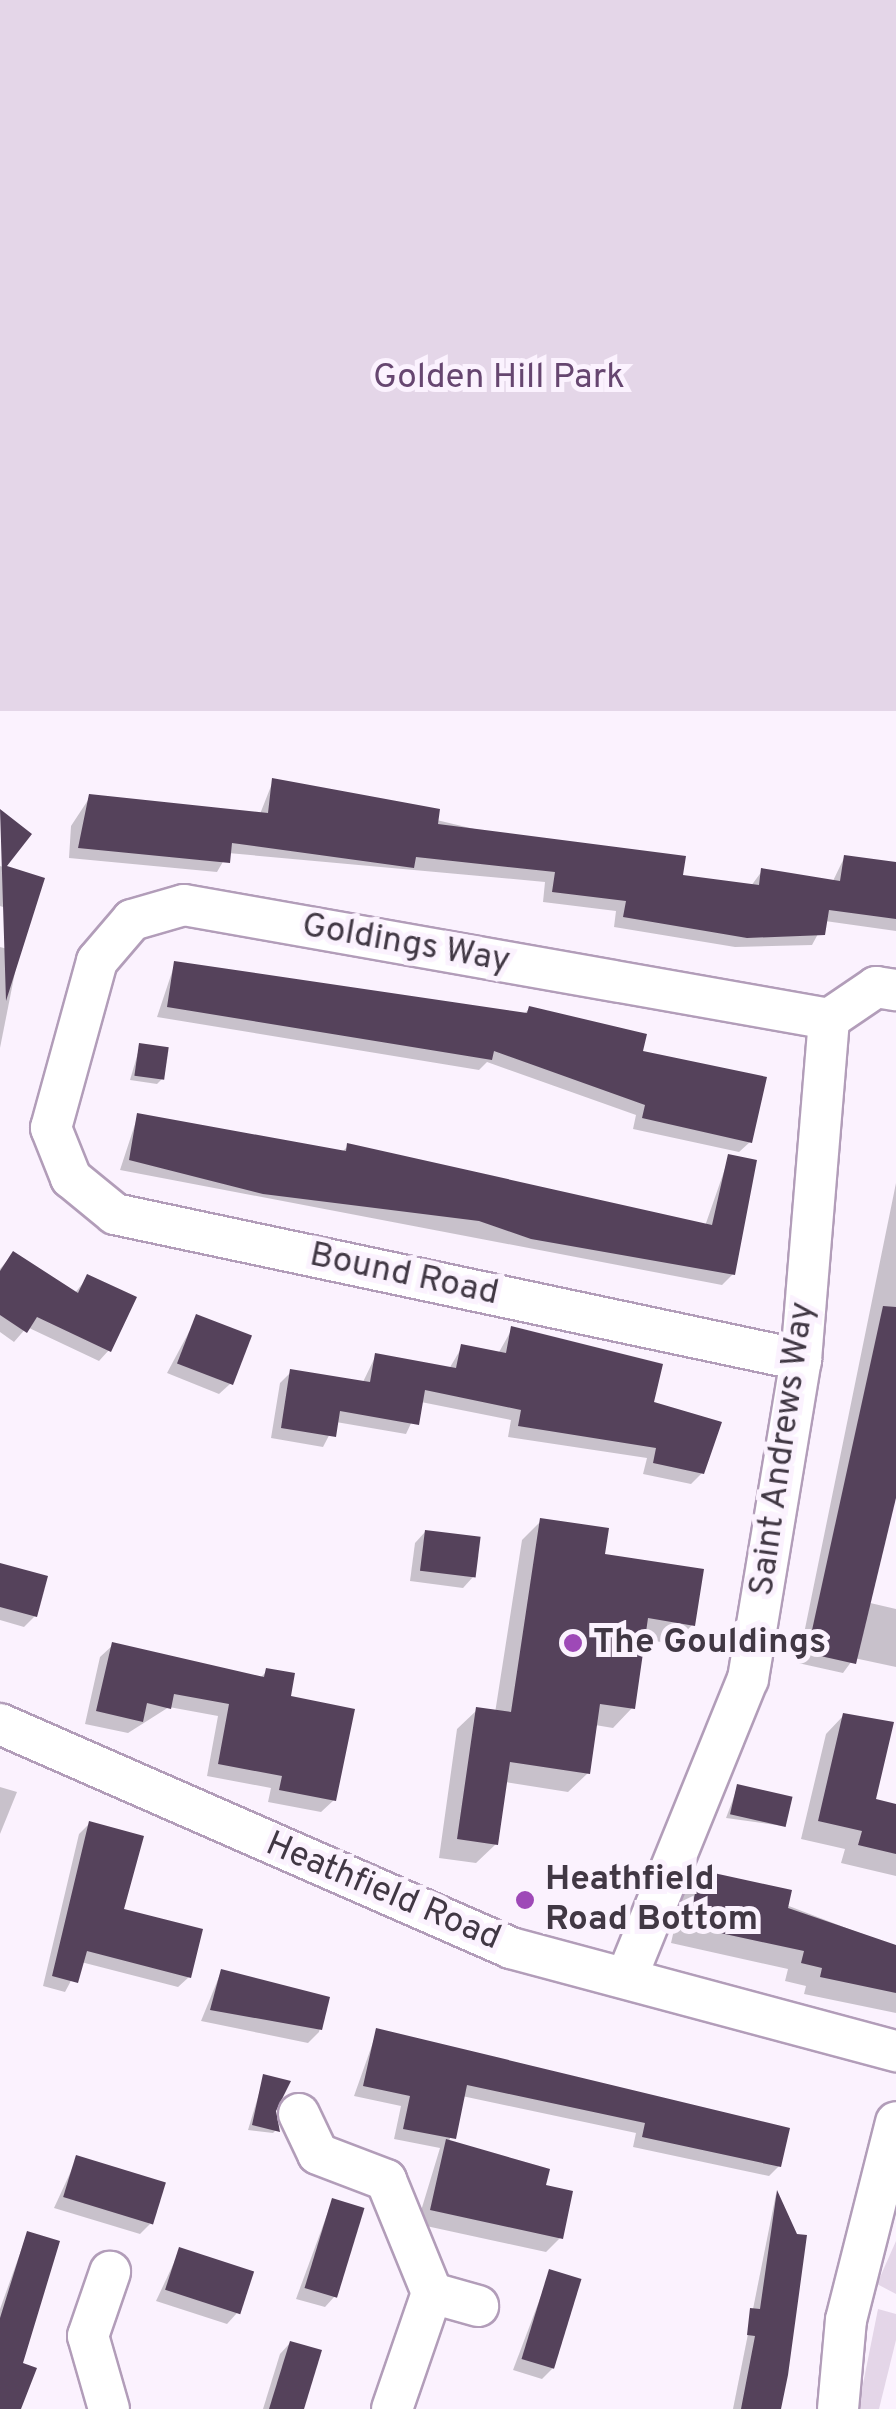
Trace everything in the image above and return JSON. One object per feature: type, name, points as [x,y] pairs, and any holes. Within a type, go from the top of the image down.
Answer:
[{"type":"street","name":"Goldings Way","points":[[51,1128],[97,961],[132,920],[184,905],[829,1020]]},
{"type":"street","points":[[829,1020],[876,987],[896,990]]},
{"type":"street","name":"Saint Andrews Way","points":[[628,1974],[748,1679],[801,1360],[829,1020]]},
{"type":"street","name":"Bound Road","points":[[51,1128],[71,1178],[115,1214],[801,1360]]},
{"type":"street","name":"Heathfield Road","points":[[0,1724],[511,1948],[628,1974],[896,2050]]},
{"type":"street","points":[[299,2114],[318,2154],[386,2180],[432,2292],[392,2409]]},
{"type":"street","points":[[838,2409],[846,2320],[885,2214],[896,2122]]},
{"type":"street","points":[[108,2409],[88,2336],[110,2272]]},
{"type":"street","points":[[432,2292],[478,2306]]},
{"type":"green space","name":"Golden Hill Park","points":[[0,0],[896,0],[896,711],[0,711]]},
{"type":"green space","points":[[896,2241],[896,2294],[877,2284]]},
{"type":"green space","points":[[878,2309],[896,2314],[896,2340],[879,2409],[858,2409]]},
{"type":"building","points":[[272,778],[440,809],[438,824],[686,856],[683,875],[759,885],[761,868],[840,881],[844,855],[896,862],[896,919],[829,910],[825,935],[747,938],[623,917],[626,901],[552,892],[555,872],[416,857],[414,868],[232,843],[230,863],[78,848],[89,794],[268,813]]},
{"type":"building","points":[[0,809],[32,834],[7,866],[45,878],[6,1001]]},
{"type":"building","points":[[174,961],[527,1013],[529,1006],[647,1034],[643,1051],[767,1077],[752,1143],[642,1118],[645,1105],[494,1051],[492,1060],[167,1007]]},
{"type":"building","points":[[139,1043],[169,1047],[164,1080],[134,1076]]},
{"type":"building","points":[[137,1113],[346,1151],[347,1143],[712,1225],[728,1154],[757,1160],[735,1275],[531,1239],[479,1221],[263,1194],[129,1160]]},
{"type":"building","points":[[13,1251],[78,1293],[87,1274],[137,1297],[111,1352],[37,1317],[27,1333],[0,1315],[0,1271]]},
{"type":"building","points":[[883,1306],[896,1307],[896,1498],[856,1664],[807,1653]]},
{"type":"building","points":[[196,1314],[252,1336],[233,1385],[177,1363]]},
{"type":"building","points":[[511,1326],[663,1364],[654,1402],[722,1422],[704,1474],[653,1463],[656,1448],[518,1426],[521,1410],[425,1390],[419,1425],[340,1411],[336,1437],[281,1428],[290,1369],[370,1382],[375,1353],[456,1368],[461,1344],[506,1353]]},
{"type":"building","name":"The Gouldings","points":[[540,1518],[609,1528],[605,1554],[704,1569],[695,1626],[648,1618],[635,1709],[600,1704],[590,1774],[510,1762],[498,1845],[457,1839],[476,1707],[511,1712]]},
{"type":"building","points":[[425,1530],[481,1537],[476,1578],[420,1571]]},
{"type":"building","points":[[0,1563],[48,1576],[37,1617],[0,1607]]},
{"type":"building","points":[[112,1642],[264,1677],[266,1668],[295,1673],[291,1696],[355,1709],[336,1801],[279,1790],[282,1776],[218,1764],[229,1704],[174,1694],[171,1709],[147,1703],[143,1722],[96,1711]]},
{"type":"building","points":[[843,1713],[894,1722],[876,1799],[896,1804],[896,1854],[858,1845],[862,1831],[818,1821]]},
{"type":"building","points":[[737,1784],[793,1797],[786,1827],[730,1814]]},
{"type":"building","points":[[89,1821],[144,1836],[124,1909],[203,1929],[191,1978],[87,1951],[78,1983],[52,1976]]},
{"type":"building","points":[[700,1870],[792,1890],[788,1908],[896,1945],[896,1993],[820,1977],[822,1968],[801,1963],[804,1951],[688,1926]]},
{"type":"building","points":[[221,1969],[330,1997],[322,2030],[210,2010]]},
{"type":"building","points":[[376,2028],[790,2128],[781,2167],[642,2137],[645,2123],[467,2085],[456,2139],[403,2129],[410,2096],[363,2086]]},
{"type":"building","points":[[263,2074],[291,2081],[276,2111],[280,2132],[252,2125]]},
{"type":"building","points":[[446,2139],[550,2169],[546,2185],[573,2191],[563,2239],[430,2210]]},
{"type":"building","points":[[76,2155],[166,2182],[153,2225],[63,2197]]},
{"type":"building","points":[[777,2190],[797,2234],[807,2235],[788,2375],[781,2409],[741,2409],[755,2336],[747,2335],[750,2308],[760,2309]]},
{"type":"building","points":[[332,2198],[365,2208],[337,2298],[305,2288]]},
{"type":"building","points":[[27,2231],[60,2241],[23,2363],[37,2368],[21,2409],[0,2409],[0,2318]]},
{"type":"building","points":[[179,2247],[254,2271],[240,2314],[165,2290]]},
{"type":"building","points":[[549,2269],[582,2279],[554,2369],[522,2359]]},
{"type":"building","points":[[290,2341],[322,2350],[304,2409],[269,2409]]},
{"type":"place","name":"The Gouldings","points":[[573,1643]]},
{"type":"place","name":"Heathfield Road Bottom","points":[[525,1900]]}]
